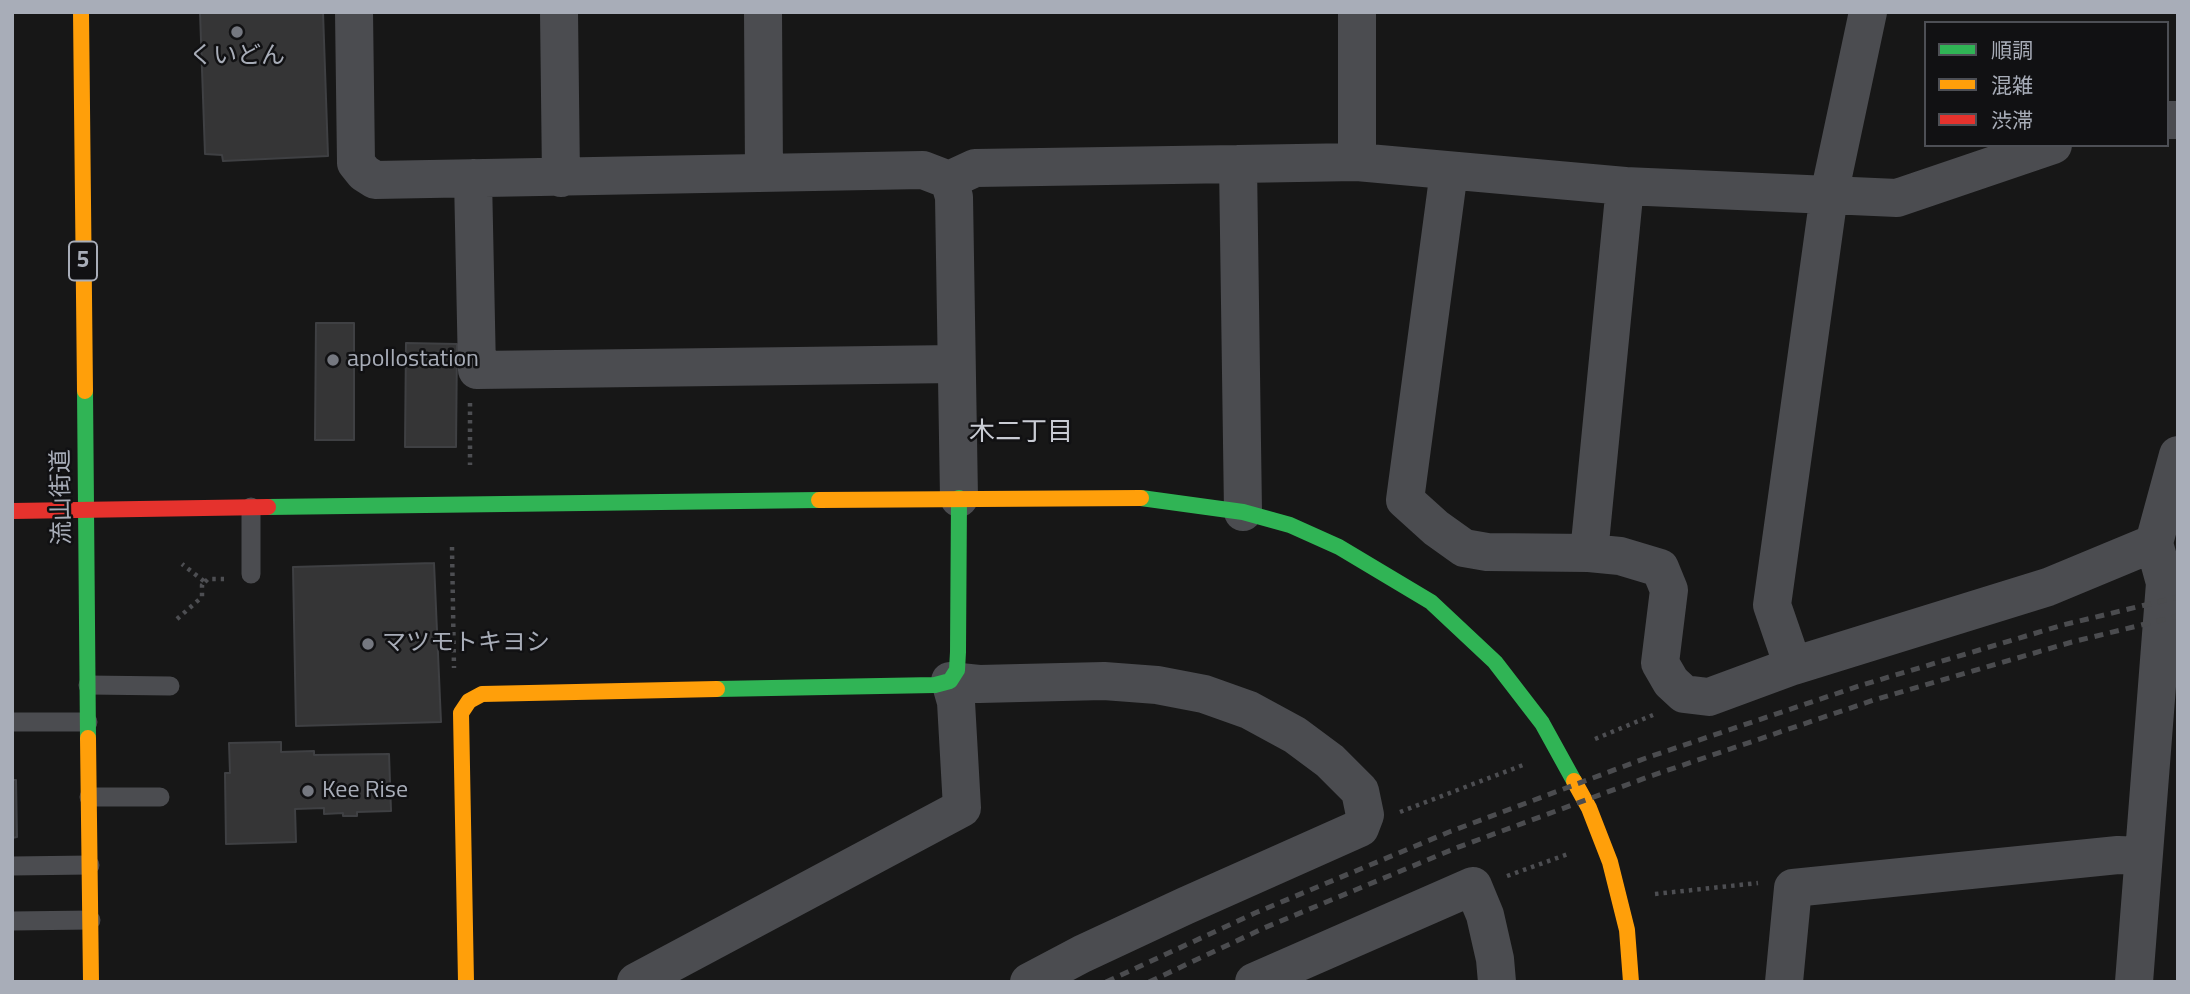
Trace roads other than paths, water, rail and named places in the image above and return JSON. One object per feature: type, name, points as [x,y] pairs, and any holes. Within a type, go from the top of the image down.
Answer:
[{"type":"street","name":"流山街道","points":[[81,12],[91,982]]},
{"type":"street","points":[[355,12],[356,163],[364,173],[375,180],[923,170],[949,180],[975,168],[1357,162],[1625,186],[1897,198],[2047,147]]},
{"type":"street","points":[[559,12],[561,178]]},
{"type":"street","points":[[763,12],[764,173]]},
{"type":"street","points":[[1357,12],[1357,162]]},
{"type":"street","points":[[1793,666],[1772,605],[1829,195],[1868,12]]},
{"type":"street","points":[[1238,164],[1243,512]]},
{"type":"street","points":[[1449,171],[1405,500],[1436,528],[1464,548],[1488,552],[1620,556],[1660,568],[1669,590],[1660,663],[1671,682],[1684,694],[1709,697],[1793,666],[2048,587],[2154,543]]},
{"type":"street","points":[[473,178],[477,370],[956,364]]},
{"type":"street","points":[[636,982],[962,808],[956,702],[950,681],[957,670],[958,652],[960,498],[954,197],[949,180]]},
{"type":"street","points":[[1589,554],[1625,186]]},
{"type":"street","points":[[2134,982],[2165,583],[2154,543],[2178,455]]},
{"type":"street","points":[[12,511],[1130,497],[1243,512],[1302,531],[1339,547],[1383,572],[1431,601],[1495,662],[1542,723],[1589,808],[1610,862],[1627,930],[1631,982]]},
{"type":"street","points":[[466,982],[461,713],[469,701],[482,694],[935,685],[950,681],[979,684],[1104,681],[1157,685],[1204,694],[1249,710],[1295,736],[1330,761],[1360,791],[1365,815],[1360,828],[1185,906],[1030,982]]},
{"type":"street","points":[[1784,982],[1793,888],[2118,855],[2143,856]]},
{"type":"street","points":[[1254,982],[1473,886],[1485,915],[1497,982]]},
{"type":"lane","points":[[250,507],[251,574]]},
{"type":"lane","points":[[88,685],[170,686]]},
{"type":"lane","points":[[13,722],[88,722]]},
{"type":"lane","points":[[89,796],[160,797]]},
{"type":"lane","points":[[12,866],[90,865]]},
{"type":"lane","points":[[12,921],[90,920]]},
{"type":"railway","points":[[1106,982],[1255,913],[1449,832],[1646,758],[1862,685],[2063,625],[2178,597]]},
{"type":"railway","points":[[1149,982],[1264,928],[1456,848],[1648,777],[1874,700],[2072,642],[2178,616]]},
{"type":"place","name":"くいどん","points":[[237,32]]},
{"type":"place","name":"apollostation","points":[[333,360]]},
{"type":"place","name":"マツモトキヨシ","points":[[368,644]]},
{"type":"place","name":"Kee Rise","points":[[308,791]]},
{"type":"district","name":"木二丁目","points":[[1021,434]]}]
